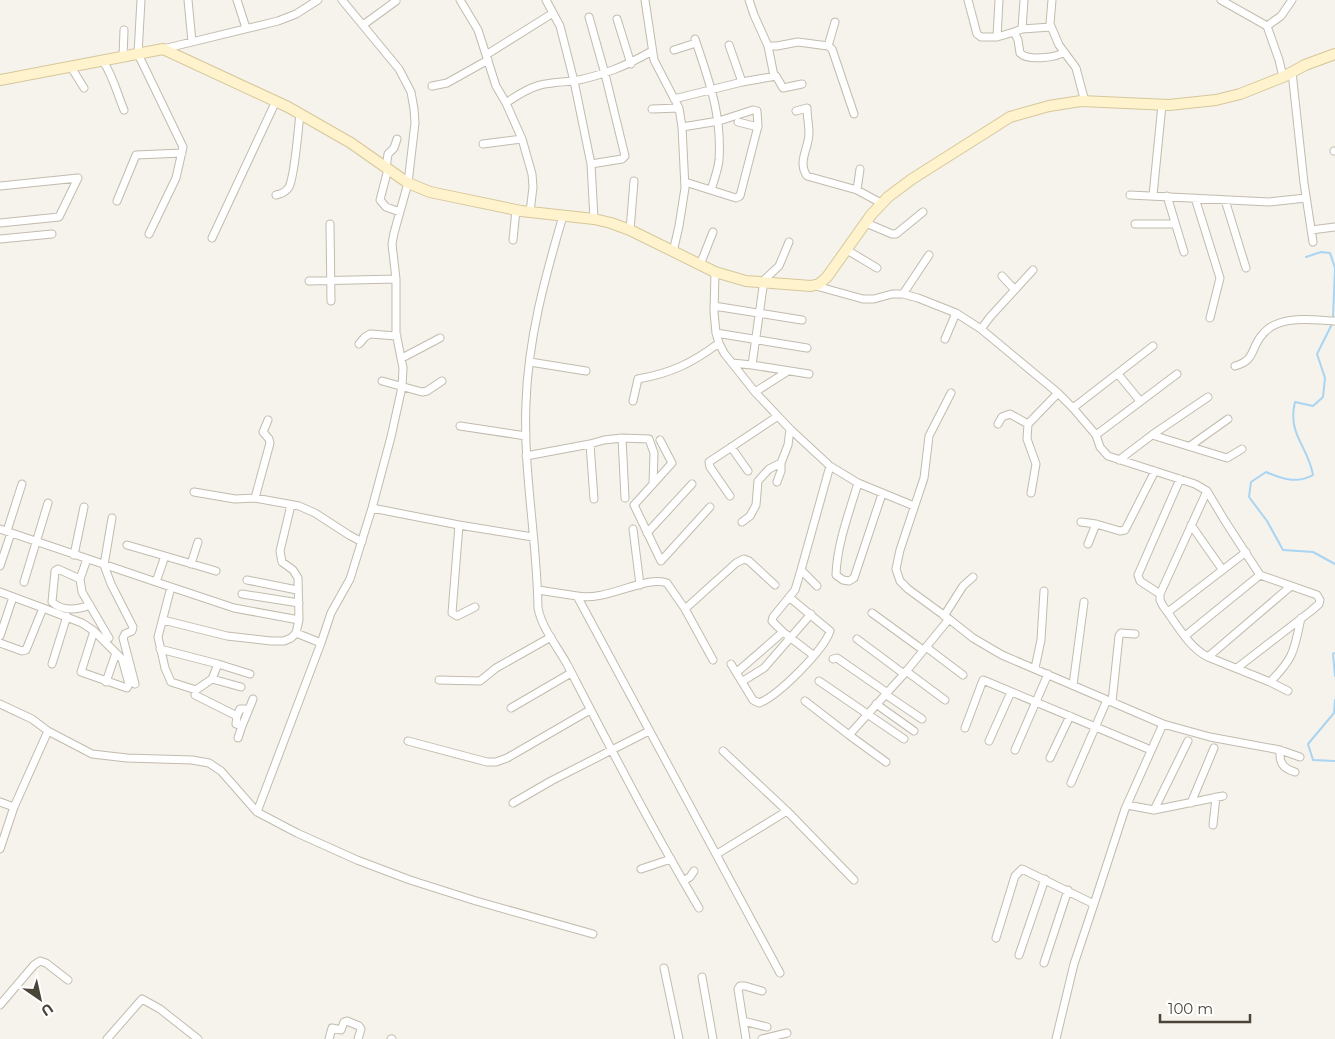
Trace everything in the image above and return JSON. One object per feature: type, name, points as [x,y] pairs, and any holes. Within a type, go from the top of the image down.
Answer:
[{"type":"street","points":[[141,0],[138,54],[182,144],[182,153],[176,178],[149,234]]},
{"type":"street","points":[[188,0],[192,42]]},
{"type":"street","points":[[238,0],[246,28]]},
{"type":"street","points":[[0,80],[138,54],[278,21],[296,14],[318,0]]},
{"type":"street","points":[[257,812],[331,613],[350,579],[372,508],[402,387],[402,358],[397,336],[396,279],[392,244],[408,183],[414,123],[411,92],[399,69],[342,0]]},
{"type":"street","points":[[460,0],[478,30],[496,86],[506,102],[522,139],[532,174],[533,187],[530,212]]},
{"type":"street","points":[[546,0],[560,26],[574,81],[591,164],[594,219]]},
{"type":"street","points":[[645,0],[654,60],[679,108],[682,127],[685,182],[680,226],[673,252]]},
{"type":"street","points":[[749,0],[768,46],[774,76]]},
{"type":"street","points":[[968,0],[978,34],[984,38],[997,37],[1022,29],[1051,27]]},
{"type":"street","points":[[997,37],[999,0]]},
{"type":"street","points":[[1022,29],[1024,0]]},
{"type":"street","points":[[1052,0],[1051,27],[1064,52],[1076,68],[1085,102]]},
{"type":"street","points":[[1221,0],[1267,26],[1277,53],[1282,77]]},
{"type":"street","points":[[1267,26],[1281,16],[1291,0]]},
{"type":"street","points":[[363,25],[396,1]]},
{"type":"street","points":[[432,86],[447,83],[553,13]]},
{"type":"street","points":[[588,17],[606,74],[625,156],[622,159],[591,164]]},
{"type":"street","points":[[617,19],[631,64]]},
{"type":"street","points":[[828,46],[835,22]]},
{"type":"street","points":[[123,57],[124,30]]},
{"type":"street","points":[[1014,32],[1018,40],[1020,53],[1023,56],[1053,57],[1064,52]]},
{"type":"street","points":[[674,50],[696,41],[712,89],[719,121],[719,161],[711,190]]},
{"type":"street","points":[[768,46],[798,42],[828,46],[832,49],[854,114]]},
{"type":"street","points":[[729,45],[742,82]]},
{"type":"street","points":[[163,48],[276,101],[351,143],[408,183],[430,192],[516,210],[594,219],[630,230],[715,272],[746,281],[764,284],[816,286],[863,299],[902,294],[918,298],[956,313],[982,330],[1058,393],[1096,435],[1100,447],[1110,458],[1200,486],[1207,491],[1260,575],[1320,597],[1319,604],[1236,668]]},
{"type":"street","points":[[506,102],[524,90],[545,82],[574,81],[606,74],[631,64],[652,51]]},
{"type":"street","points":[[816,286],[827,277],[881,203],[912,179],[996,124],[1014,115],[1064,103],[1162,105],[1204,102],[1229,97],[1335,54]]},
{"type":"street","points":[[103,61],[113,78],[124,110]]},
{"type":"street","points":[[71,67],[84,88]]},
{"type":"street","points":[[1292,72],[1306,198],[1313,242]]},
{"type":"street","points":[[674,99],[774,76],[778,76],[783,88],[802,84]]},
{"type":"street","points":[[212,238],[276,101]]},
{"type":"street","points":[[1153,195],[1162,105]]},
{"type":"street","points":[[652,109],[679,108]]},
{"type":"street","points":[[796,111],[807,108],[810,134],[803,163],[806,175],[809,178],[857,190],[881,203]]},
{"type":"street","points":[[682,127],[719,121],[756,110],[758,127],[740,196],[736,198],[685,182]]},
{"type":"street","points":[[276,196],[289,188],[300,114]]},
{"type":"street","points":[[738,122],[758,127]]},
{"type":"street","points":[[397,139],[394,148],[388,154],[380,200],[386,207],[400,212]]},
{"type":"street","points":[[483,144],[522,139]]},
{"type":"street","points":[[117,201],[136,156],[182,153]]},
{"type":"street","points":[[857,190],[860,169]]},
{"type":"street","points":[[0,186],[78,178],[59,217],[0,223]]},
{"type":"street","points":[[630,230],[634,181]]},
{"type":"street","points":[[1130,195],[1269,202],[1306,198]]},
{"type":"street","points":[[1167,196],[1184,252]]},
{"type":"street","points":[[1195,198],[1220,278],[1210,318]]},
{"type":"street","points":[[1225,200],[1246,268]]},
{"type":"street","points":[[512,240],[516,210]]},
{"type":"street","points":[[866,223],[896,234],[922,212]]},
{"type":"street","points":[[563,216],[545,276],[530,362],[526,402],[526,456],[539,614],[657,837],[699,908]]},
{"type":"street","points":[[330,224],[331,301]]},
{"type":"street","points":[[1135,224],[1175,224]]},
{"type":"street","points":[[1311,230],[1335,227]]},
{"type":"street","points":[[700,265],[713,232]]},
{"type":"street","points":[[0,240],[52,234]]},
{"type":"street","points":[[752,365],[766,276],[779,266],[789,242]]},
{"type":"street","points":[[847,250],[877,268]]},
{"type":"street","points":[[902,294],[929,255]]},
{"type":"street","points":[[982,330],[990,317],[1032,270]]},
{"type":"street","points":[[715,272],[714,306],[716,333],[719,343],[732,363],[756,392],[790,429],[830,466],[858,484],[914,506]]},
{"type":"street","points":[[1002,276],[1015,290]]},
{"type":"street","points":[[309,281],[396,279]]},
{"type":"street","points":[[714,306],[802,320]]},
{"type":"street","points":[[945,339],[956,313]]},
{"type":"street","points":[[1235,366],[1249,360],[1262,335],[1270,329],[1296,319],[1335,321]]},
{"type":"street","points":[[716,333],[807,348]]},
{"type":"street","points":[[359,344],[365,336],[370,334],[397,336]]},
{"type":"street","points":[[402,358],[440,338]]},
{"type":"street","points":[[633,401],[638,379],[684,366],[719,343]]},
{"type":"street","points":[[1073,408],[1152,346]]},
{"type":"street","points":[[530,362],[586,371]]},
{"type":"street","points":[[732,363],[809,374]]},
{"type":"street","points":[[756,392],[788,371]]},
{"type":"street","points":[[1118,374],[1140,401]]},
{"type":"street","points":[[1096,435],[1178,374]]},
{"type":"street","points":[[382,381],[424,392],[442,380]]},
{"type":"street","points":[[1031,493],[1036,464],[1027,439],[1028,424],[1058,393]]},
{"type":"street","points":[[951,394],[929,436],[925,473],[897,562],[896,573],[900,581],[989,649],[1015,662],[1035,668],[1163,724],[1218,739],[1280,750],[1300,757]]},
{"type":"street","points":[[1119,460],[1152,434],[1208,397]]},
{"type":"street","points":[[998,424],[1002,417],[1010,414],[1028,424]]},
{"type":"street","points":[[730,496],[708,464],[778,416]]},
{"type":"street","points":[[1190,446],[1228,418]]},
{"type":"street","points":[[255,498],[269,448],[269,439],[263,432],[268,420]]},
{"type":"street","points":[[460,426],[526,436]]},
{"type":"street","points":[[777,482],[781,471],[781,463],[788,445],[790,429]]},
{"type":"street","points":[[1152,434],[1227,458],[1242,448]]},
{"type":"street","points":[[526,456],[604,440],[622,438],[649,439],[654,453],[653,484]]},
{"type":"street","points":[[622,438],[624,498]]},
{"type":"street","points":[[660,440],[672,463],[634,505],[661,561],[710,507]]},
{"type":"street","points":[[590,444],[594,499]]},
{"type":"street","points":[[731,447],[748,471]]},
{"type":"street","points":[[742,522],[750,516],[756,505],[758,481],[769,468],[781,463]]},
{"type":"street","points":[[813,655],[783,632],[772,620],[796,587],[830,466]]},
{"type":"street","points":[[1081,522],[1096,524],[1118,531],[1125,530],[1155,471]]},
{"type":"street","points":[[1160,594],[1140,581],[1138,575],[1180,479]]},
{"type":"street","points":[[0,566],[6,531],[22,484]]},
{"type":"street","points":[[647,533],[692,484]]},
{"type":"street","points":[[858,484],[837,561],[836,575],[843,580],[850,582],[854,578],[882,494]]},
{"type":"street","points":[[1207,491],[1160,594],[1160,600],[1194,647],[1208,657],[1288,690]]},
{"type":"street","points":[[194,492],[235,499],[255,498],[309,510],[362,542]]},
{"type":"street","points":[[24,582],[48,503]]},
{"type":"street","points":[[163,620],[227,636],[272,641],[284,641],[291,638],[296,633],[299,620],[298,578],[293,570],[282,562],[280,551],[291,505]]},
{"type":"street","points":[[74,555],[84,507]]},
{"type":"street","points":[[372,508],[533,537]]},
{"type":"street","points":[[112,518],[104,565],[111,584],[133,627],[132,631],[125,634],[123,638],[135,684]]},
{"type":"street","points":[[1088,544],[1096,524]]},
{"type":"street","points":[[459,525],[452,612],[457,616],[475,607]]},
{"type":"street","points":[[1191,525],[1222,569]]},
{"type":"street","points":[[633,529],[640,585]]},
{"type":"street","points":[[6,531],[234,608],[299,620]]},
{"type":"street","points":[[191,564],[198,542]]},
{"type":"street","points":[[127,545],[216,571]]},
{"type":"street","points":[[1168,612],[1246,552]]},
{"type":"street","points":[[156,582],[165,556]]},
{"type":"street","points":[[79,609],[82,592],[80,579],[87,559]]},
{"type":"street","points":[[685,609],[741,560],[749,561],[775,585]]},
{"type":"street","points":[[80,579],[58,569],[55,571],[52,602],[54,605],[68,610],[90,605]]},
{"type":"street","points":[[802,570],[817,586]]},
{"type":"street","points":[[1185,636],[1260,575]]},
{"type":"street","points":[[849,736],[925,649],[947,617],[963,586],[973,577]]},
{"type":"street","points":[[247,580],[298,590]]},
{"type":"street","points":[[538,590],[584,597],[601,596],[656,582],[667,583],[685,609],[712,660]]},
{"type":"street","points":[[1208,657],[1291,586]]},
{"type":"street","points":[[172,587],[158,637],[160,649],[170,682],[196,690]]},
{"type":"street","points":[[1035,668],[1041,640],[1044,591]]},
{"type":"street","points":[[0,592],[67,616],[94,631],[122,659],[128,686],[125,688],[80,672],[94,631]]},
{"type":"street","points":[[82,592],[109,638]]},
{"type":"street","points":[[242,594],[300,603]]},
{"type":"street","points":[[577,596],[780,973]]},
{"type":"street","points":[[0,636],[13,597]]},
{"type":"street","points":[[731,664],[753,700],[757,703],[762,702],[785,686],[813,655],[830,632],[788,597]]},
{"type":"street","points":[[1073,685],[1084,602]]},
{"type":"street","points":[[0,643],[22,652],[26,650],[43,608]]},
{"type":"street","points":[[872,612],[963,676]]},
{"type":"street","points":[[743,681],[764,668],[810,614]]},
{"type":"street","points":[[52,664],[67,616]]},
{"type":"street","points":[[1270,682],[1290,660],[1296,642],[1300,618]]},
{"type":"street","points":[[737,672],[783,632]]},
{"type":"street","points":[[296,633],[321,644]]},
{"type":"street","points":[[1071,783],[1095,727],[1109,701],[1119,636],[1121,633],[1135,634]]},
{"type":"street","points":[[439,680],[480,681],[496,668],[551,637]]},
{"type":"street","points":[[857,639],[945,700]]},
{"type":"street","points":[[160,649],[250,674]]},
{"type":"street","points":[[106,682],[116,653]]},
{"type":"street","points":[[833,659],[837,658],[922,719]]},
{"type":"street","points":[[196,690],[212,679],[218,664]]},
{"type":"street","points":[[510,708],[571,673]]},
{"type":"street","points":[[1015,750],[1048,674]]},
{"type":"street","points":[[212,679],[241,687]]},
{"type":"street","points":[[965,728],[983,680],[1146,748]]},
{"type":"street","points":[[819,681],[904,739]]},
{"type":"street","points":[[196,690],[195,695],[237,716]]},
{"type":"street","points":[[989,741],[1011,692]]},
{"type":"street","points":[[238,738],[253,698]]},
{"type":"street","points":[[806,701],[849,736],[886,762]]},
{"type":"street","points":[[0,704],[32,719],[48,731],[92,754],[127,758],[192,760],[209,763],[221,771],[257,812],[297,834],[410,880],[593,934]]},
{"type":"street","points":[[876,704],[914,731]]},
{"type":"street","points":[[242,726],[236,724],[237,716],[240,709],[248,709]]},
{"type":"street","points":[[408,741],[487,762],[496,762],[507,758],[590,710]]},
{"type":"street","points":[[1050,758],[1070,716]]},
{"type":"street","points":[[1056,1039],[1074,964],[1127,805],[1163,724]]},
{"type":"street","points":[[0,848],[14,807],[48,731]]},
{"type":"street","points":[[513,804],[649,731]]},
{"type":"street","points":[[1154,810],[1188,741]]},
{"type":"street","points":[[1190,803],[1214,748]]},
{"type":"street","points":[[1280,750],[1282,765],[1295,772]]},
{"type":"street","points":[[723,751],[787,811],[854,880]]},
{"type":"street","points":[[1127,805],[1154,810],[1219,796],[1213,825]]},
{"type":"street","points":[[0,802],[14,807]]},
{"type":"street","points":[[717,854],[787,811]]},
{"type":"street","points":[[641,869],[671,859]]},
{"type":"street","points":[[996,938],[1018,871],[1022,869],[1094,904]]},
{"type":"street","points":[[683,881],[690,877],[694,871]]},
{"type":"street","points":[[1019,955],[1045,879]]},
{"type":"street","points":[[1044,963],[1068,890]]},
{"type":"street","points":[[0,1005],[34,965],[40,961],[46,963],[68,980]]},
{"type":"street","points":[[664,968],[679,1039]]},
{"type":"street","points":[[702,977],[713,1039]]},
{"type":"street","points":[[746,1039],[738,989],[740,986],[745,986],[762,991]]},
{"type":"street","points":[[107,1039],[142,1000],[160,1009],[198,1039]]},
{"type":"street","points":[[743,1021],[767,1027]]},
{"type":"street","points":[[329,1039],[332,1028],[341,1030],[344,1022],[347,1022],[359,1026],[361,1029],[358,1039]]},
{"type":"street","points":[[762,1039],[788,1033]]},
{"type":"waterway","points":[[1306,257],[1321,252],[1330,253],[1335,268],[1333,318]]},
{"type":"waterway","points":[[1333,322],[1317,354],[1325,378],[1323,397],[1313,406],[1295,402],[1293,413],[1296,432],[1313,475],[1295,480],[1278,477],[1266,472],[1251,482],[1249,497],[1267,521],[1283,550],[1313,552],[1335,564]]},
{"type":"waterway","points":[[1335,653],[1333,654],[1335,676]]},
{"type":"waterway","points":[[1335,700],[1334,713],[1308,744],[1313,760],[1335,761]]}]
